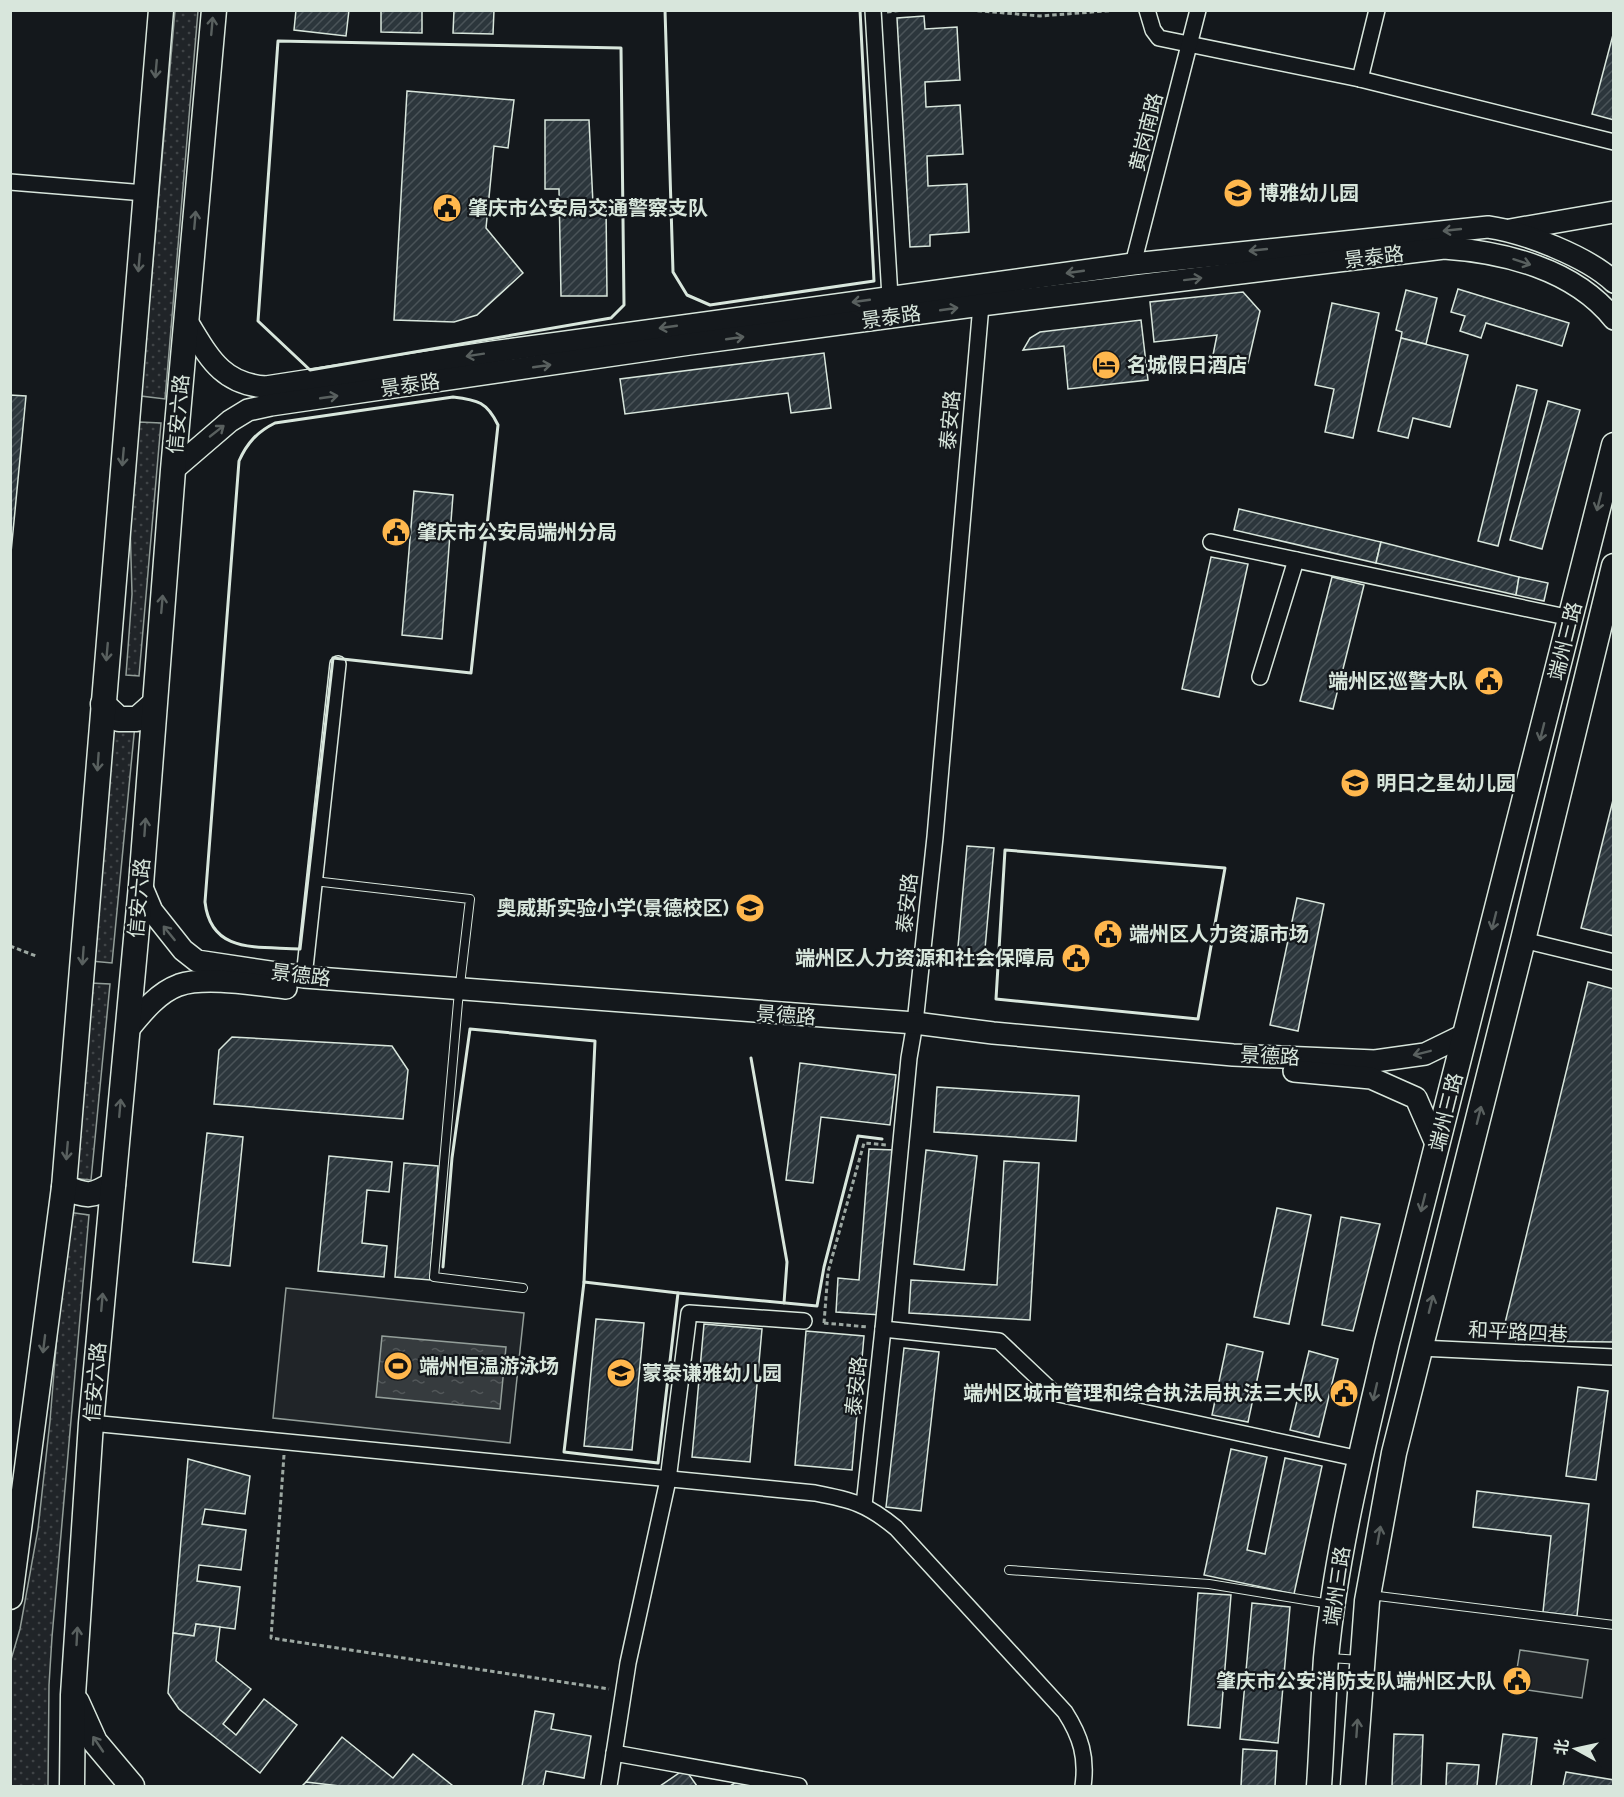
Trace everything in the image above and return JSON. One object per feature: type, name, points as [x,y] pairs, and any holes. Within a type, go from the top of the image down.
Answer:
[{"type":"main road","points":[[10,1597],[64,1187],[160,10]]},
{"type":"main road","name":"信安六路","points":[[72,1786],[73,1695],[91,1423],[141,885],[173,470],[214,10]]},
{"type":"main road","name":"端州三路","points":[[1319,1786],[1327,1657],[1341,1551],[1360,1459],[1387,1343],[1614,445]]},
{"type":"main road","name":"端州三路","points":[[1353,1786],[1361,1660],[1369,1595],[1394,1453],[1614,566]]},
{"type":"main road","points":[[1552,691],[1581,697]]},
{"type":"main road","points":[[103,704],[119,719],[137,719],[154,704]]},
{"type":"main road","points":[[64,1187],[79,1193],[94,1195],[113,1184]]},
{"type":"main road","points":[[73,1695],[95,1742],[132,1786]]},
{"type":"street","points":[[873,10],[890,297]]},
{"type":"street","points":[[1147,10],[1153,30],[1160,38],[1360,79],[1614,142]]},
{"type":"street","name":"黄岗南路","points":[[1133,264],[1198,10]]},
{"type":"street","points":[[1360,79],[1377,10]]},
{"type":"street","points":[[10,182],[145,193]]},
{"type":"street","points":[[1510,230],[1614,212]]},
{"type":"street","points":[[186,320],[214,365],[232,378],[250,386],[266,387],[493,352],[890,297],[982,295],[1133,264],[1488,227],[1510,230],[1577,258],[1614,282]]},
{"type":"street","name":"景泰路","points":[[173,470],[230,421],[248,410],[271,405],[690,344],[982,295],[1444,248],[1479,250],[1539,268],[1573,283],[1603,306],[1614,319]]},
{"type":"street","name":"泰安路","points":[[864,1505],[909,1058],[935,837],[982,295]]},
{"type":"street","points":[[1212,542],[1571,618]]},
{"type":"street","points":[[1260,677],[1296,560]]},
{"type":"street","points":[[304,977],[338,664]]},
{"type":"street","name":"景德路","points":[[141,885],[152,911],[183,950],[197,961],[459,996]]},
{"type":"street","points":[[1523,940],[1614,962]]},
{"type":"street","name":"景德路","points":[[127,1031],[154,1001],[179,986],[210,981],[459,996],[914,1030],[1371,1078],[1416,1098],[1437,1146]]},
{"type":"street","name":"景德路","points":[[914,1030],[993,1033],[1233,1055],[1375,1061],[1425,1054],[1466,1034]]},
{"type":"street","points":[[609,1786],[624,1691],[668,1480],[688,1312],[804,1321]]},
{"type":"street","points":[[883,1329],[999,1341],[1053,1393],[1360,1459]]},
{"type":"street","name":"和平路四巷","points":[[1420,1348],[1614,1357]]},
{"type":"street","points":[[91,1423],[668,1480],[815,1492],[864,1505],[896,1528],[1065,1712],[1078,1732],[1083,1752],[1083,1786]]},
{"type":"street","points":[[614,1753],[799,1786]]},
{"type":"lane","points":[[314,881],[470,899],[434,1277],[523,1288]]},
{"type":"lane","points":[[1009,1570],[1209,1584],[1334,1605]]},
{"type":"lane","points":[[1369,1595],[1614,1625]]},
{"type":"lane","points":[[1327,1657],[1361,1660]]},
{"type":"path","points":[[970,10],[1040,16],[1118,10]]},
{"type":"path","points":[[10,946],[36,956]]},
{"type":"path","points":[[824,1323],[828,1272],[864,1143],[901,1146]]},
{"type":"path","points":[[804,1321],[883,1329]]},
{"type":"path","points":[[285,1442],[271,1638],[624,1691]]},
{"type":"shaded area","points":[[175,11],[198,11],[165,399],[141,396]]},
{"type":"shaded area","points":[[139,422],[161,423],[139,676],[126,675],[132,594],[130,523]]},
{"type":"shaded area","points":[[115,713],[136,714],[112,963],[91,961]]},
{"type":"shaded area","points":[[90,983],[110,984],[91,1180],[70,1178]]},
{"type":"shaded area","points":[[67,1212],[89,1215],[52,1637],[48,1786],[11,1786],[10,1663],[20,1629],[38,1529],[50,1421]]},
{"type":"shaded area","name":"端州恒温游泳场","points":[[286,1288],[524,1313],[510,1443],[273,1418]]},
{"type":"shaded area","points":[[1520,1650],[1588,1660],[1582,1698],[1514,1688]]},
{"type":"water","points":[[382,1336],[506,1347],[500,1409],[376,1397]]},
{"type":"building","points":[[296,10],[349,10],[346,36],[294,30]]},
{"type":"building","points":[[381,10],[422,10],[422,33],[381,32]]},
{"type":"building","points":[[454,10],[494,10],[493,34],[453,33]]},
{"type":"building","points":[[924,16],[925,29],[957,27],[960,80],[925,82],[926,107],[960,105],[963,154],[927,156],[928,186],[967,184],[969,232],[930,235],[930,246],[910,247],[897,18]]},
{"type":"building","points":[[1614,31],[1614,120],[1592,114]]},
{"type":"building","points":[[407,91],[514,100],[508,148],[494,146],[486,228],[523,273],[477,315],[454,322],[394,320]]},
{"type":"building","points":[[545,120],[589,120],[593,204],[606,204],[607,296],[561,296],[559,189],[545,189]]},
{"type":"building","points":[[1458,289],[1569,323],[1562,346],[1486,323],[1481,338],[1460,331],[1465,316],[1451,312]]},
{"type":"building","points":[[1406,290],[1437,298],[1426,344],[1401,338],[1402,332],[1396,330]]},
{"type":"building","points":[[1243,292],[1260,311],[1248,363],[1213,355],[1217,335],[1154,342],[1150,302]]},
{"type":"building","points":[[1332,303],[1379,313],[1353,438],[1325,432],[1334,389],[1315,385]]},
{"type":"building","name":"名城假日酒店","points":[[1141,320],[1148,380],[1068,389],[1064,346],[1023,350],[1030,338],[1040,332]]},
{"type":"building","points":[[1401,338],[1468,355],[1450,427],[1413,418],[1408,438],[1378,431]]},
{"type":"building","points":[[824,353],[831,408],[791,413],[788,393],[625,414],[620,379]]},
{"type":"building","points":[[1517,385],[1537,390],[1498,546],[1478,541]]},
{"type":"building","points":[[10,395],[26,396],[10,563]]},
{"type":"building","points":[[1548,401],[1580,410],[1542,549],[1510,540]]},
{"type":"building","points":[[414,491],[453,495],[442,639],[402,635]]},
{"type":"building","points":[[1239,509],[1381,542],[1376,563],[1234,530]]},
{"type":"building","points":[[1381,542],[1519,577],[1516,595],[1376,563]]},
{"type":"building","points":[[1211,557],[1248,564],[1219,697],[1182,689]]},
{"type":"building","points":[[1332,577],[1364,585],[1333,709],[1300,701]]},
{"type":"building","points":[[1519,577],[1548,583],[1544,601],[1516,595]]},
{"type":"building","points":[[1614,796],[1614,936],[1581,928]]},
{"type":"building","points":[[967,846],[994,848],[984,960],[957,958]]},
{"type":"building","points":[[1297,898],[1324,904],[1298,1031],[1270,1025]]},
{"type":"building","points":[[1588,982],[1614,989],[1614,1342],[1516,1341],[1505,1323]]},
{"type":"building","points":[[232,1037],[392,1046],[408,1070],[403,1119],[214,1104],[219,1050]]},
{"type":"building","points":[[800,1063],[896,1075],[890,1125],[821,1117],[813,1183],[786,1180]]},
{"type":"building","points":[[937,1087],[1079,1096],[1076,1141],[934,1132]]},
{"type":"building","points":[[207,1133],[243,1137],[230,1266],[193,1262]]},
{"type":"building","points":[[869,1149],[894,1150],[881,1315],[836,1312],[838,1278],[859,1280]]},
{"type":"building","points":[[926,1150],[977,1156],[964,1270],[914,1264]]},
{"type":"building","points":[[329,1156],[392,1162],[389,1192],[367,1190],[362,1243],[387,1246],[384,1277],[318,1271]]},
{"type":"building","points":[[1004,1161],[1039,1163],[1030,1320],[909,1313],[911,1280],[997,1285]]},
{"type":"building","points":[[404,1163],[438,1166],[430,1280],[395,1277]]},
{"type":"building","points":[[1277,1208],[1311,1215],[1289,1324],[1254,1317]]},
{"type":"building","points":[[1341,1217],[1380,1224],[1353,1331],[1322,1325]]},
{"type":"building","points":[[596,1319],[644,1323],[632,1450],[584,1446]]},
{"type":"building","points":[[704,1324],[762,1329],[750,1462],[692,1457]]},
{"type":"building","points":[[806,1331],[864,1336],[852,1470],[795,1465]]},
{"type":"building","points":[[1227,1344],[1263,1352],[1248,1422],[1212,1415]]},
{"type":"building","points":[[904,1348],[939,1352],[921,1511],[886,1507]]},
{"type":"building","points":[[1309,1351],[1338,1359],[1319,1437],[1290,1430]]},
{"type":"building","points":[[1578,1387],[1608,1391],[1596,1480],[1566,1476]]},
{"type":"building","points":[[1231,1449],[1267,1457],[1247,1550],[1265,1554],[1285,1458],[1322,1466],[1294,1594],[1204,1575]]},
{"type":"building","points":[[188,1459],[250,1476],[245,1514],[205,1509],[202,1524],[246,1530],[241,1570],[199,1565],[197,1581],[240,1587],[235,1629],[196,1624],[194,1636],[173,1633]]},
{"type":"building","points":[[1477,1491],[1589,1504],[1577,1616],[1543,1612],[1551,1536],[1473,1527]]},
{"type":"building","points":[[1198,1593],[1231,1595],[1220,1728],[1188,1725]]},
{"type":"building","points":[[1252,1603],[1290,1607],[1278,1743],[1240,1739]]},
{"type":"building","points":[[196,1624],[220,1627],[216,1661],[251,1689],[223,1724],[236,1735],[264,1699],[297,1725],[260,1773],[179,1709],[168,1693],[173,1633],[194,1636]]},
{"type":"building","points":[[535,1711],[554,1714],[551,1729],[591,1736],[584,1778],[546,1771],[543,1786],[522,1786]]},
{"type":"building","points":[[1394,1734],[1423,1735],[1421,1786],[1392,1786]]},
{"type":"building","points":[[1503,1734],[1537,1738],[1531,1786],[1496,1786]]},
{"type":"building","points":[[342,1737],[393,1778],[413,1754],[452,1785],[312,1786],[306,1782]]},
{"type":"building","points":[[1243,1749],[1277,1751],[1275,1786],[1241,1786]]},
{"type":"building","points":[[1447,1763],[1479,1765],[1477,1786],[1446,1786]]},
{"type":"building","points":[[685,1769],[697,1786],[660,1786]]},
{"type":"building","points":[[1566,1772],[1614,1780],[1614,1786],[1563,1786]]},
{"type":"building","points":[[741,1779],[746,1786],[730,1786]]},
{"type":"building","points":[[306,1782],[340,1786],[302,1786]]},
{"type":"wall","points":[[665,10],[673,272],[687,295],[710,305],[874,281],[860,10]]},
{"type":"wall","points":[[278,41],[621,48],[624,305],[611,318],[310,370],[258,321],[278,41]]},
{"type":"wall","points":[[453,397],[469,399],[486,407],[498,425],[471,673],[333,658],[300,949],[239,944],[227,939],[217,931],[209,919],[205,902],[239,461],[253,439],[275,423],[453,397]]},
{"type":"wall","points":[[1005,850],[1225,868],[1198,1019],[996,999],[1005,850]]},
{"type":"wall","points":[[443,1267],[452,1158],[470,1029],[595,1041],[584,1282]]},
{"type":"wall","points":[[751,1058],[787,1262],[784,1303]]},
{"type":"wall","points":[[678,1293],[817,1306],[824,1267],[858,1136],[882,1139]]},
{"type":"wall","points":[[584,1282],[678,1293],[658,1463],[564,1452],[584,1282]]},
{"type":"place","name":"博雅幼儿园","points":[[1238,193]]},
{"type":"place","name":"肇庆市公安局交通警察支队","points":[[447,208]]},
{"type":"place","name":"名城假日酒店","points":[[1106,365]]},
{"type":"place","name":"肇庆市公安局端州分局","points":[[396,532]]},
{"type":"place","name":"端州区巡警大队","points":[[1489,681]]},
{"type":"place","name":"明日之星幼儿园","points":[[1355,783]]},
{"type":"place","name":"奥威斯实验小学(景德校区)","points":[[750,908]]},
{"type":"place","name":"端州区人力资源市场","points":[[1108,934]]},
{"type":"place","name":"端州区人力资源和社会保障局","points":[[1076,958]]},
{"type":"place","name":"端州恒温游泳场","points":[[398,1366]]},
{"type":"place","name":"蒙泰谦雅幼儿园","points":[[621,1373]]},
{"type":"place","name":"端州区城市管理和综合执法局执法三大队","points":[[1344,1393]]},
{"type":"place","name":"肇庆市公安消防支队端州区大队","points":[[1517,1681]]}]
